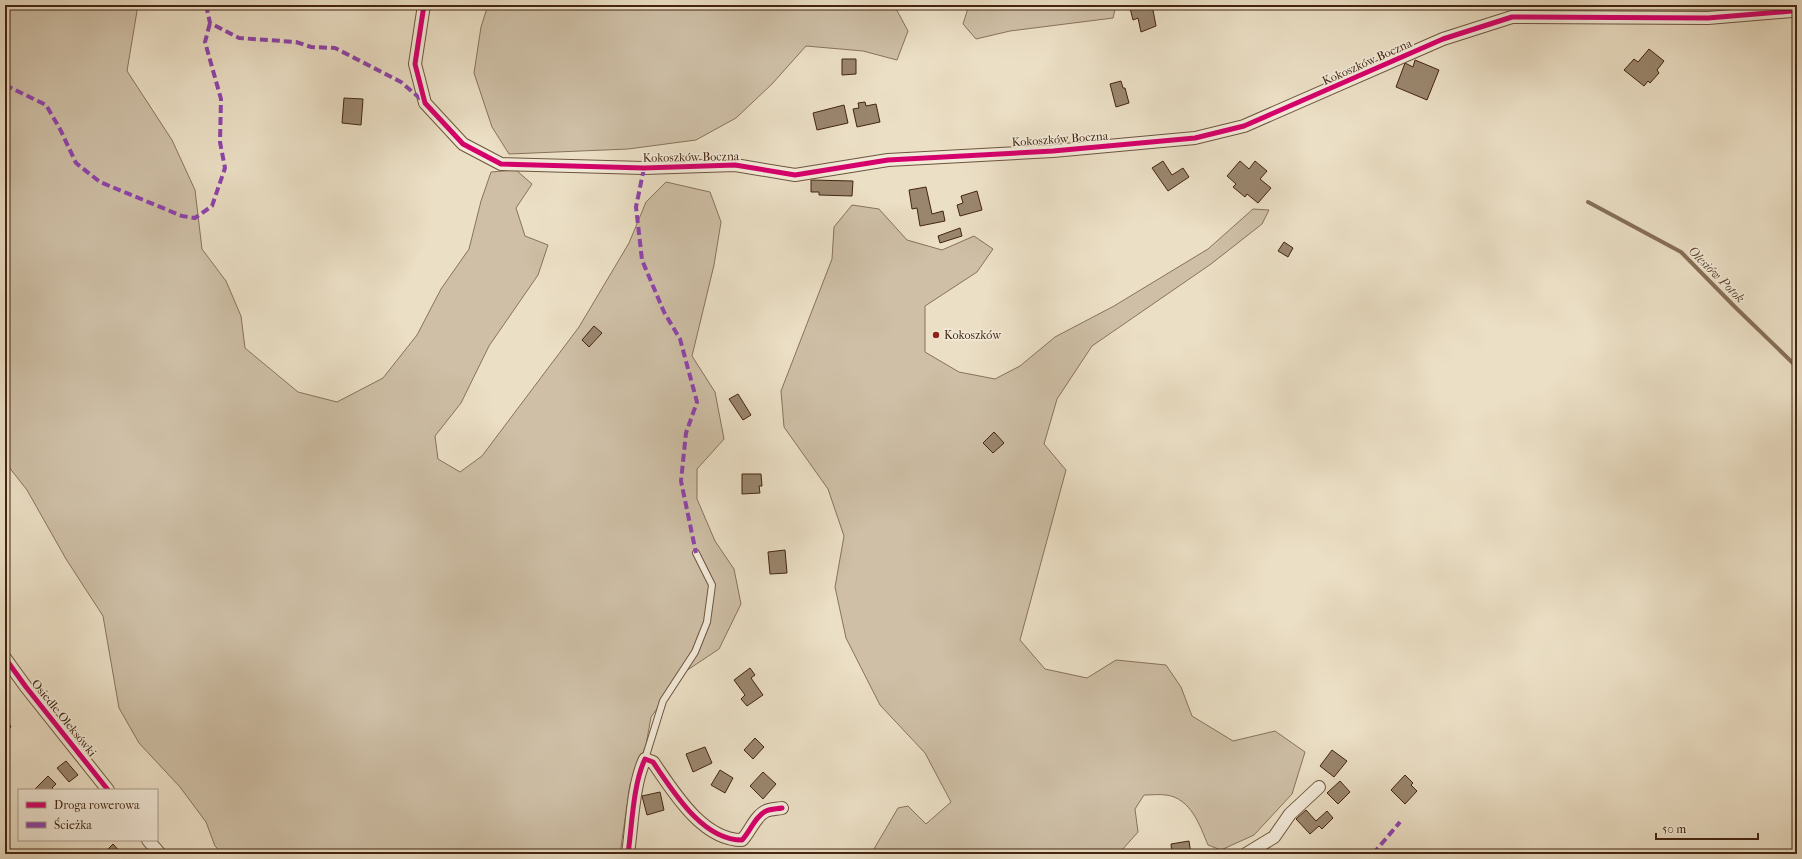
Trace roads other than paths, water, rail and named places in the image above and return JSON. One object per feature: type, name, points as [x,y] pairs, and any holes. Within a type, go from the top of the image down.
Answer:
[{"type":"street","name":"Kokoszków Boczna","points":[[424,5],[415,64],[425,104],[463,144],[501,164],[644,168],[734,165],[795,175],[888,160],[1053,151],[1195,138],[1244,126],[1443,39],[1512,17],[1708,18],[1797,9]]},
{"type":"street","name":"Osiedle Oleksówki","points":[[5,658],[26,687],[107,789]]},
{"type":"street","points":[[628,854],[641,767],[645,758],[653,762],[688,811],[722,837],[733,840],[742,840],[748,834],[756,821],[766,811],[782,808]]},
{"type":"street","points":[[1246,854],[1274,837],[1290,814],[1319,787]]},
{"type":"street","points":[[149,841],[160,854]]},
{"type":"lane","points":[[645,758],[663,701],[695,652],[707,622],[712,584],[696,553]]},
{"type":"waterway","name":"Olesiów Potok","points":[[1588,202],[1681,252],[1797,367]]},
{"type":"waterway","points":[[5,850],[9,854]]},
{"type":"place","name":"Kokoszków","points":[[936,335]]}]
